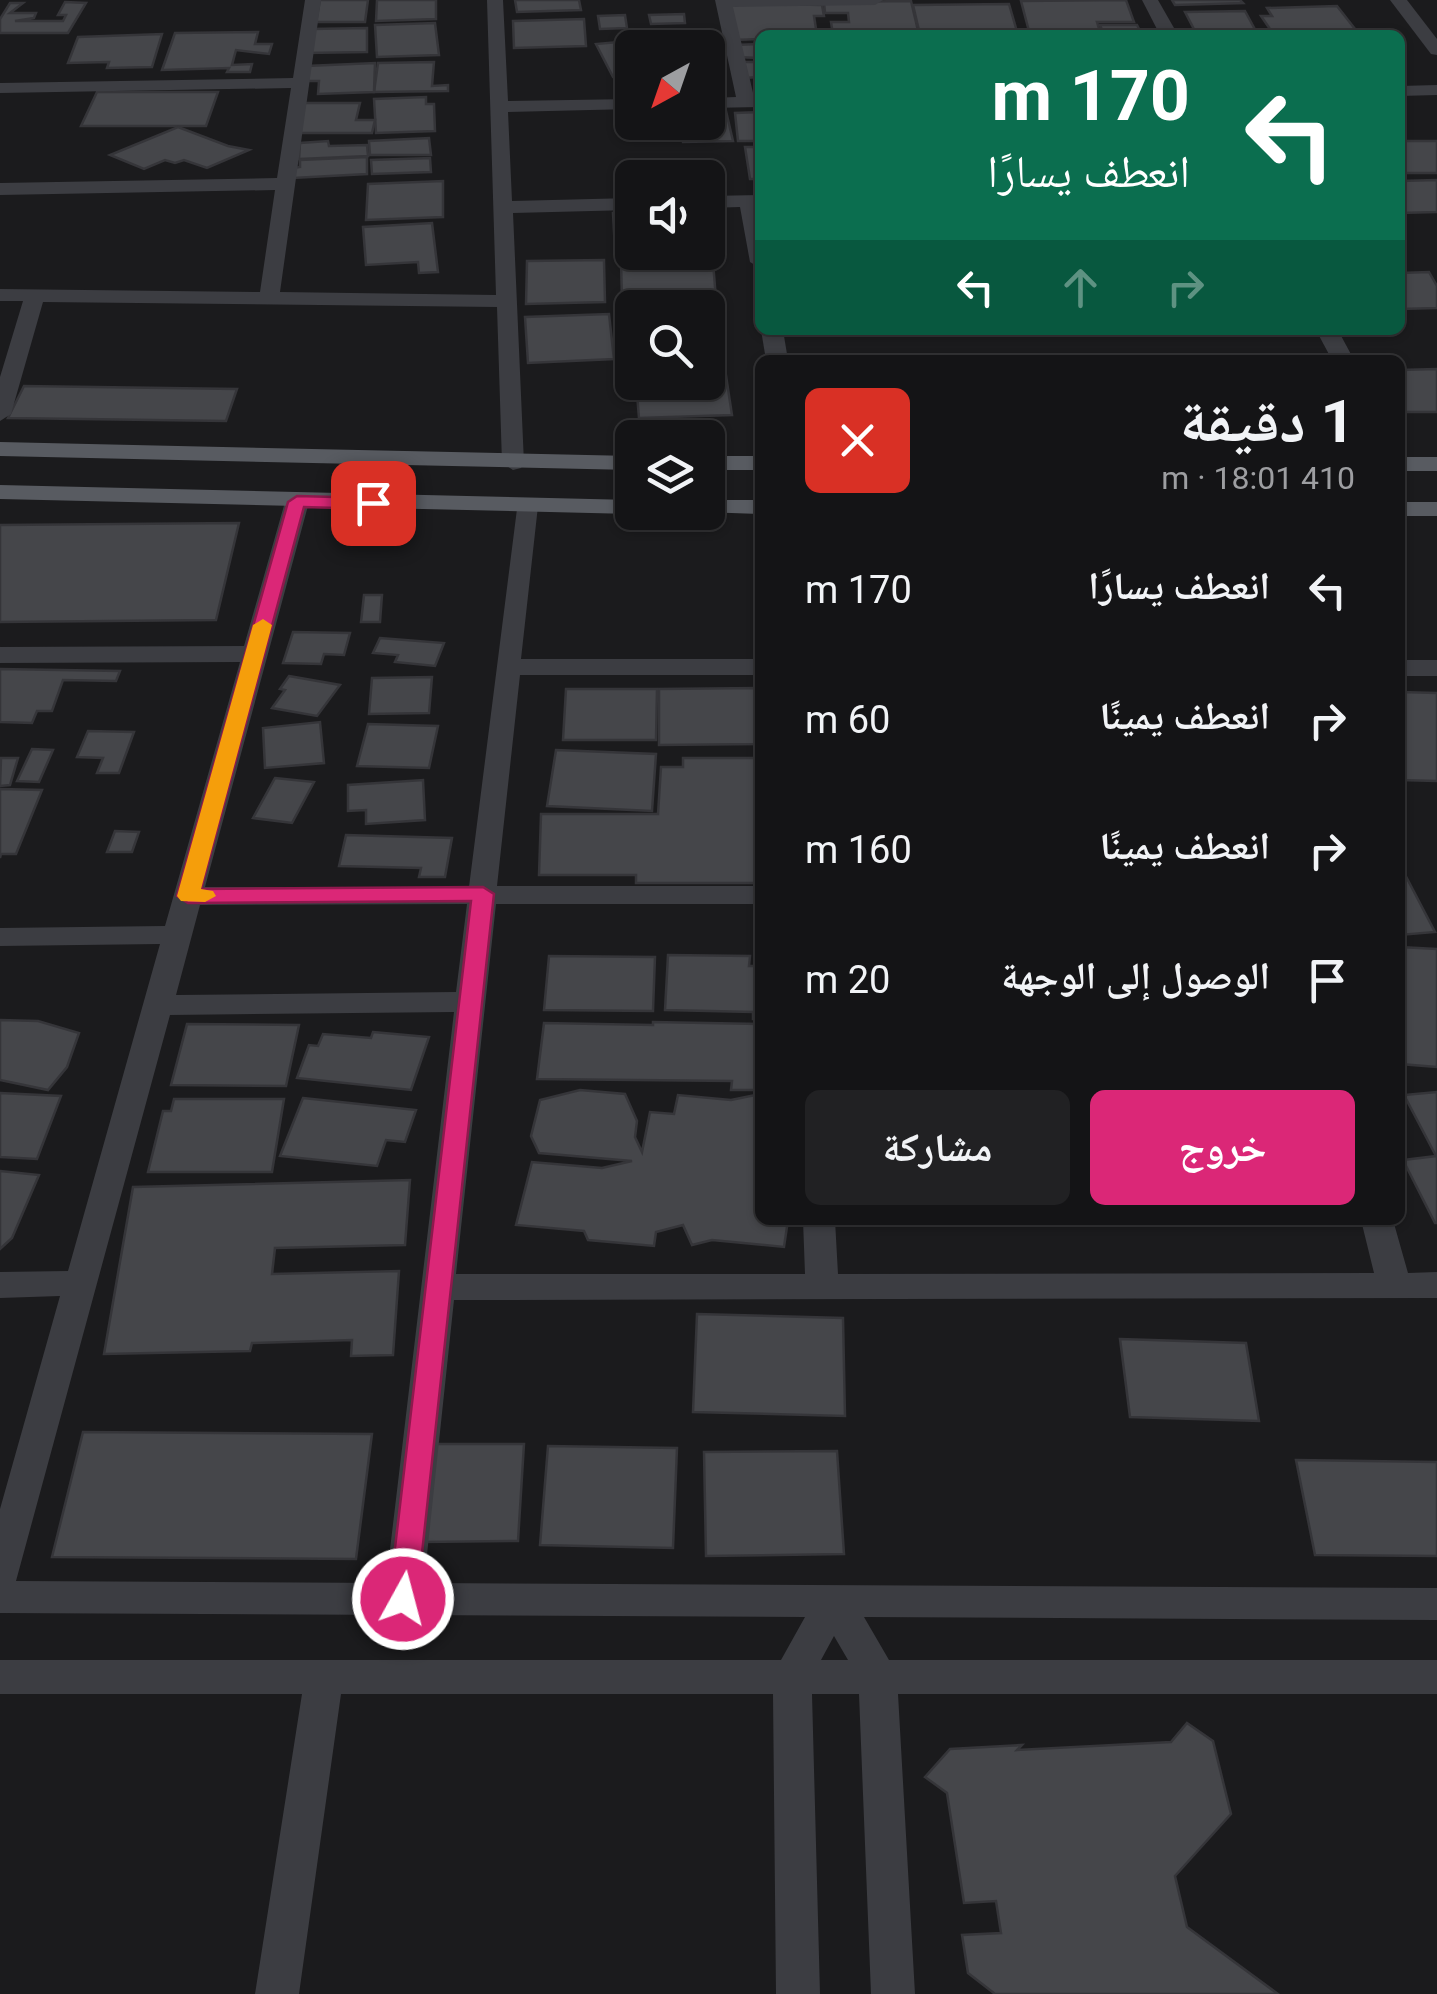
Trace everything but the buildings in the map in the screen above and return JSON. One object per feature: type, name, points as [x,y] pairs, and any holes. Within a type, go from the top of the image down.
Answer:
[{"type":"main road","points":[[0,449],[615,463]]},
{"type":"main road","points":[[725,463],[755,463]]},
{"type":"main road","points":[[1405,464],[1437,464]]},
{"type":"main road","points":[[0,492],[297,502],[615,506]]},
{"type":"main road","points":[[725,507],[755,507]]},
{"type":"main road","points":[[1405,509],[1437,510]]},
{"type":"street","points":[[269,298],[313,0]]},
{"type":"street","points":[[495,0],[512,463]]},
{"type":"street","points":[[725,103],[753,102],[723,1],[875,0]]},
{"type":"street","points":[[1150,0],[1166,30]]},
{"type":"street","points":[[1398,0],[1437,50]]},
{"type":"street","points":[[0,88],[301,83]]},
{"type":"street","points":[[1405,91],[1437,90]]},
{"type":"street","points":[[499,106],[615,104]]},
{"type":"street","points":[[0,189],[286,184]]},
{"type":"street","points":[[725,202],[755,201]]},
{"type":"street","points":[[503,207],[615,204]]},
{"type":"street","points":[[0,295],[506,301]]},
{"type":"street","points":[[0,414],[35,295]]},
{"type":"street","points":[[0,1576],[297,502]]},
{"type":"street","points":[[403,1599],[526,506]]},
{"type":"street","points":[[0,655],[255,654]]},
{"type":"street","points":[[509,666],[755,667]]},
{"type":"street","points":[[1405,668],[1437,668]]},
{"type":"street","points":[[188,896],[755,894]]},
{"type":"street","points":[[0,937],[178,935]]},
{"type":"street","points":[[158,1004],[471,1002]]},
{"type":"street","points":[[819,1225],[822,1286]]},
{"type":"street","points":[[1379,1225],[1394,1285]]},
{"type":"street","points":[[0,1285],[82,1284]]},
{"type":"street","points":[[438,1287],[1437,1285]]},
{"type":"street","points":[[0,1597],[1437,1604]]},
{"type":"street","points":[[834,1601],[878,1677],[893,1994]]},
{"type":"street","points":[[798,1994],[792,1677],[834,1601]]},
{"type":"street","points":[[277,1994],[324,1677]]},
{"type":"street","points":[[0,1678],[1437,1677]]},
{"type":"slow traffic","points":[[205,896],[188,896],[263,625]]},
{"type":"route","points":[[373,503],[297,502],[188,896],[483,894],[403,1599]]}]
